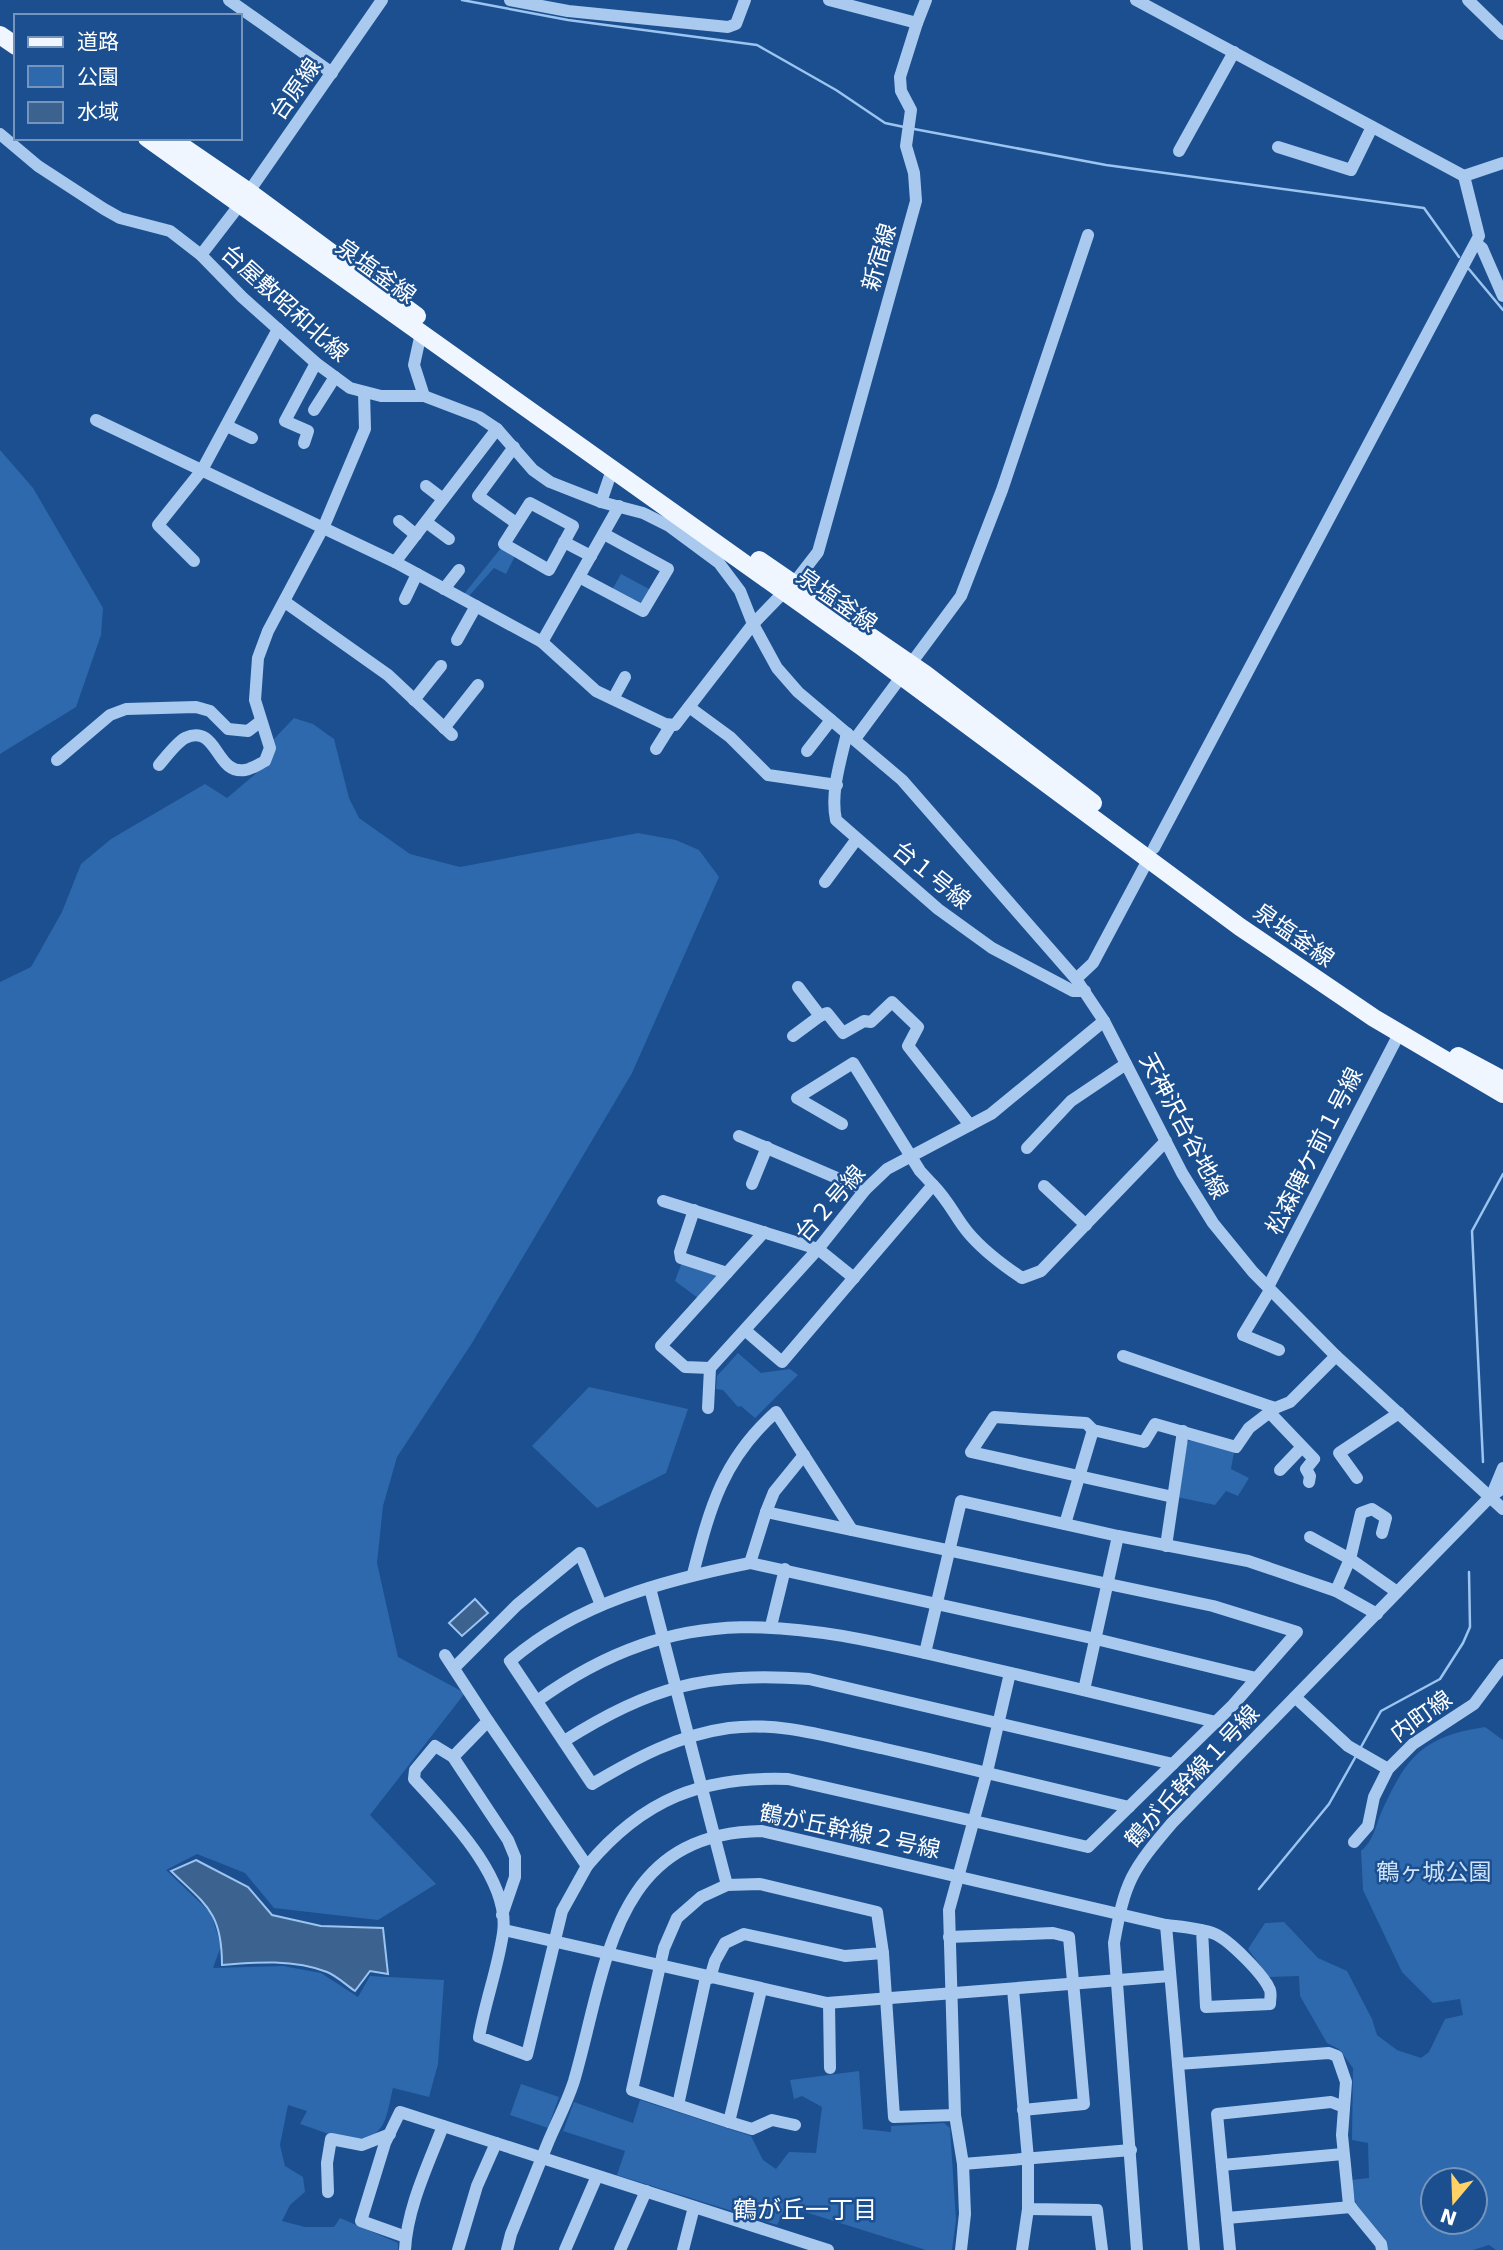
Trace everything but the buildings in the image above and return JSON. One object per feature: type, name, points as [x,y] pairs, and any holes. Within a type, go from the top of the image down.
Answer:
[{"type":"main road","name":"泉塩釜線","points":[[150,140],[245,198],[522,392],[907,671],[1151,853],[1354,992],[1428,1039],[1503,1080]]},
{"type":"main road","name":"泉塩釜線","points":[[172,140],[421,333],[612,470],[789,588]]},
{"type":"main road","name":"泉塩釜線","points":[[1151,853],[1240,927],[1399,1034],[1503,1094]]},
{"type":"street","points":[[229,0],[332,73]]},
{"type":"street","name":"台原線","points":[[201,255],[245,198],[383,0]]},
{"type":"street","points":[[510,0],[592,14],[729,27],[736,24],[745,0]]},
{"type":"street","points":[[830,0],[917,23]]},
{"type":"street","name":"新宿線","points":[[656,749],[671,725],[675,725],[753,624],[789,588],[818,552],[912,218],[916,188],[906,146],[911,110],[901,91],[900,77],[926,0]]},
{"type":"street","points":[[1136,0],[1464,176],[1503,163]]},
{"type":"street","points":[[1468,0],[1503,34]]},
{"type":"street","points":[[1179,151],[1234,52]]},
{"type":"street","points":[[1278,147],[1351,170],[1372,127]]},
{"type":"street","name":"台屋敷昭和北線","points":[[0,134],[38,166],[104,209],[120,218],[170,231],[201,255],[316,363],[350,388],[381,396],[424,396],[479,417],[497,429],[533,470],[550,482],[669,526],[719,563],[740,591],[753,624],[777,668],[851,736]]},
{"type":"street","points":[[1076,979],[1093,963],[1476,243],[1479,236],[1464,176]]},
{"type":"street","points":[[851,736],[907,671],[961,596],[1088,235]]},
{"type":"street","points":[[1476,243],[1482,248],[1503,296]]},
{"type":"street","points":[[194,561],[158,525],[202,470],[278,329]]},
{"type":"street","points":[[421,333],[414,365],[424,396]]},
{"type":"street","points":[[304,443],[309,431],[285,421],[316,363]]},
{"type":"street","points":[[314,410],[335,377]]},
{"type":"street","points":[[159,765],[184,738],[199,735],[211,740],[229,767],[245,771],[265,761],[270,748],[255,700],[254,682],[258,658],[324,526],[365,429],[364,392]]},
{"type":"street","points":[[96,420],[324,526],[418,574],[542,642],[596,691],[671,725]]},
{"type":"street","points":[[227,426],[252,438]]},
{"type":"street","points":[[395,562],[497,429]]},
{"type":"street","points":[[514,447],[478,496],[516,523]]},
{"type":"street","points":[[601,502],[612,470]]},
{"type":"street","points":[[426,486],[443,499]]},
{"type":"street","points":[[530,503],[573,526],[549,570],[504,544],[516,523],[530,503]]},
{"type":"street","points":[[542,642],[619,506]]},
{"type":"street","points":[[399,521],[416,535]]},
{"type":"street","points":[[426,522],[449,539]]},
{"type":"street","points":[[579,577],[643,611],[667,569],[604,534]]},
{"type":"street","points":[[564,542],[591,556]]},
{"type":"street","points":[[444,589],[459,570]]},
{"type":"street","points":[[405,599],[418,574]]},
{"type":"street","points":[[285,602],[388,675],[448,731],[478,685]]},
{"type":"street","points":[[457,640],[476,606]]},
{"type":"street","points":[[414,700],[441,666]]},
{"type":"street","points":[[613,699],[625,677]]},
{"type":"street","points":[[57,760],[110,715],[126,709],[196,707],[210,711],[228,729],[248,731],[261,721]]},
{"type":"street","points":[[689,707],[730,737],[768,775],[837,785]]},
{"type":"street","points":[[807,751],[831,720]]},
{"type":"street","name":"台１号線","points":[[851,736],[837,785],[834,809],[836,820],[938,909],[992,948],[1073,991],[1085,991]]},
{"type":"street","name":"天神沢台谷地線","points":[[851,736],[902,780],[930,810],[1085,991],[1104,1021],[1166,1141],[1213,1223],[1269,1288],[1336,1356],[1503,1509]]},
{"type":"street","points":[[825,882],[856,840]]},
{"type":"street","points":[[798,987],[820,1016]]},
{"type":"street","points":[[793,1036],[827,1013],[843,1033],[864,1021],[871,1022],[892,1002],[918,1027],[908,1046],[970,1125]]},
{"type":"street","name":"台２号線","points":[[710,1368],[818,1249],[864,1190],[887,1169],[991,1114],[1104,1021]]},
{"type":"street","name":"松森陣ケ前１号線","points":[[1279,1350],[1243,1335],[1399,1034]]},
{"type":"street","points":[[842,1124],[797,1098],[853,1063],[913,1157],[945,1197],[964,1228],[999,1264],[1022,1278],[1041,1271],[1166,1141]]},
{"type":"street","points":[[1027,1148],[1071,1101],[1126,1064]]},
{"type":"street","points":[[739,1136],[864,1190]]},
{"type":"street","points":[[752,1184],[767,1147]]},
{"type":"street","points":[[746,1331],[782,1363],[933,1185]]},
{"type":"street","points":[[1044,1186],[1086,1225]]},
{"type":"street","points":[[663,1200],[818,1249],[853,1278]]},
{"type":"street","points":[[694,1210],[680,1252],[681,1258],[727,1273]]},
{"type":"street","points":[[708,1408],[710,1368],[685,1367],[661,1346],[764,1232]]},
{"type":"street","points":[[1123,1356],[1272,1411],[1314,1459],[1306,1469],[1310,1476],[1309,1482]]},
{"type":"street","points":[[1173,1497],[971,1452],[993,1417],[1086,1423],[1093,1430],[1144,1442],[1155,1424],[1236,1447],[1249,1428],[1290,1402],[1336,1356]]},
{"type":"street","points":[[693,1574],[717,1490],[736,1454],[752,1433],[776,1412],[852,1530]]},
{"type":"street","points":[[1357,1478],[1339,1453],[1399,1413]]},
{"type":"street","points":[[1065,1524],[1077,1476],[1093,1430]]},
{"type":"street","points":[[1166,1546],[1183,1431]]},
{"type":"street","points":[[1280,1470],[1302,1447]]},
{"type":"street","points":[[750,1563],[774,1492],[804,1455]]},
{"type":"street","points":[[1490,1497],[1503,1468]]},
{"type":"street","points":[[1490,1497],[1503,1489]]},
{"type":"street","name":"鶴が丘幹線１号線","points":[[1137,2250],[1114,1943],[1129,1877],[1150,1849],[1490,1497]]},
{"type":"street","points":[[925,1653],[961,1501],[1118,1536],[1248,1561],[1336,1591],[1377,1614]]},
{"type":"street","points":[[1336,1591],[1350,1559],[1362,1513],[1373,1508],[1386,1518],[1382,1533]]},
{"type":"street","points":[[502,1915],[515,1877],[515,1857],[508,1840],[453,1757],[435,1746],[415,1770],[414,1779],[481,1861],[500,1904],[502,1915],[503,1930],[479,2037],[527,2055],[562,1911],[587,1867],[605,1845],[638,1816],[701,1785],[744,1778],[788,1779],[1088,1847],[1216,1722],[1297,1632],[1213,1606],[766,1512]]},
{"type":"street","points":[[1084,1690],[1118,1536]]},
{"type":"street","points":[[1310,1537],[1350,1559],[1398,1592]]},
{"type":"street","points":[[454,1668],[517,1605],[580,1553],[601,1605]]},
{"type":"street","points":[[1129,1807],[988,1772],[781,1727],[731,1728],[690,1736],[641,1755],[593,1784],[510,1661],[535,1639],[601,1605],[693,1574],[750,1563],[1096,1639],[1256,1678]]},
{"type":"street","points":[[771,1626],[785,1569]]},
{"type":"street","points":[[650,1588],[727,1885]]},
{"type":"street","points":[[537,1701],[589,1667],[663,1639],[699,1630],[771,1626],[818,1630],[925,1653],[1216,1722]]},
{"type":"street","points":[[445,1655],[587,1867]]},
{"type":"street","name":"内町線","points":[[1354,1842],[1368,1826],[1374,1797],[1388,1769],[1413,1744],[1474,1704],[1503,1665]]},
{"type":"street","points":[[961,2250],[965,2214],[963,2164],[955,2115],[949,1910],[988,1772],[1010,1673]]},
{"type":"street","points":[[564,1741],[637,1700],[675,1686],[752,1675],[809,1679],[1173,1764]]},
{"type":"street","points":[[1295,1697],[1351,1748],[1388,1769]]},
{"type":"street","points":[[453,1757],[488,1721]]},
{"type":"street","name":"鶴が丘幹線２号線","points":[[507,2250],[573,2083],[609,1955],[627,1905],[650,1873],[682,1848],[729,1832],[762,1831],[1166,1925],[1202,1930]]},
{"type":"street","points":[[795,2125],[772,2120],[751,2129],[632,2090],[662,1967],[664,1948],[677,1919],[701,1897],[727,1885],[760,1884],[877,1912],[887,2000],[894,2117],[955,2115]]},
{"type":"street","points":[[1166,1925],[1194,2250]]},
{"type":"street","points":[[503,1930],[761,1990],[829,2003],[1170,1976]]},
{"type":"street","points":[[1202,1930],[1222,1937],[1235,1949],[1271,1989],[1270,2004],[1206,2007],[1202,1930]]},
{"type":"street","points":[[949,1937],[1054,1933],[1069,1937],[1084,2104],[1023,2110]]},
{"type":"street","points":[[678,2105],[708,1978],[725,1943],[744,1934],[845,1956],[883,1953]]},
{"type":"street","points":[[1013,1989],[1028,2159],[1028,2209],[1022,2250]]},
{"type":"street","points":[[729,2122],[761,1990]]},
{"type":"street","points":[[829,2003],[830,2068]]},
{"type":"street","points":[[1178,2064],[1329,2053],[1336,2056],[1344,2070],[1343,2154],[1351,2207],[1381,2244],[1382,2250]]},
{"type":"street","points":[[1230,2250],[1217,2114],[1331,2102],[1344,2107]]},
{"type":"street","points":[[443,2126],[406,2244],[361,2221],[400,2112],[646,2191],[805,2246],[828,2250]]},
{"type":"street","points":[[328,2192],[327,2163],[331,2139],[362,2145],[390,2134]]},
{"type":"street","points":[[458,2250],[477,2186],[496,2143]]},
{"type":"street","points":[[963,2164],[1131,2150]]},
{"type":"street","points":[[1222,2165],[1343,2154]]},
{"type":"street","points":[[565,2250],[597,2175]]},
{"type":"street","points":[[620,2250],[646,2191]]},
{"type":"street","points":[[683,2250],[694,2207]]},
{"type":"street","points":[[1227,2218],[1351,2207]]},
{"type":"street","points":[[1028,2209],[1097,2210],[1102,2250]]},
{"type":"green space","points":[[0,450],[33,488],[103,608],[101,635],[76,707],[0,754]]},
{"type":"green space","points":[[501,548],[515,556],[506,574],[494,568],[469,596],[464,594]]},
{"type":"green space","points":[[621,574],[651,590],[644,602],[638,604],[612,590]]},
{"type":"green space","points":[[294,718],[313,724],[334,739],[349,798],[359,818],[410,854],[460,867],[638,833],[676,840],[699,850],[719,877],[632,1073],[472,1343],[397,1457],[383,1506],[377,1563],[398,1657],[465,1693],[370,1815],[436,1884],[378,1920],[274,1908],[245,1873],[197,1854],[166,1870],[211,1913],[221,1946],[213,1968],[283,1966],[321,1973],[358,1997],[370,1976],[444,1980],[438,2064],[429,2097],[393,2088],[382,2126],[374,2134],[354,2139],[300,2124],[307,2111],[288,2105],[280,2145],[285,2166],[303,2177],[305,2192],[290,2205],[282,2221],[305,2227],[334,2227],[340,2218],[398,2243],[398,2250],[0,2250],[0,982],[31,967],[62,912],[81,864],[111,839],[205,784],[227,798],[260,770],[273,740]]},
{"type":"green space","points":[[682,1262],[720,1275],[698,1298],[675,1281]]},
{"type":"green space","points":[[738,1353],[761,1373],[790,1369],[798,1375],[755,1418],[741,1406],[738,1407],[723,1390],[716,1389],[717,1376]]},
{"type":"green space","points":[[589,1387],[688,1409],[666,1473],[597,1508],[532,1446]]},
{"type":"green space","points":[[1192,1439],[1234,1452],[1231,1469],[1249,1478],[1238,1496],[1226,1491],[1215,1505],[1177,1497],[1186,1443]]},
{"type":"green space","name":"鶴ヶ城公園","points":[[1485,1727],[1503,1740],[1503,2250],[1496,2250],[1489,2245],[1473,2250],[1388,2250],[1385,2239],[1356,2204],[1351,2180],[1369,2178],[1368,2143],[1352,2140],[1353,2068],[1339,2049],[1327,2043],[1300,1996],[1299,1976],[1269,1977],[1248,1949],[1265,1923],[1284,1922],[1318,1958],[1347,1971],[1372,2019],[1377,2035],[1397,2050],[1421,2058],[1429,2052],[1445,2019],[1463,2015],[1460,1999],[1433,2003],[1402,1972],[1363,1890],[1361,1851],[1371,1838],[1399,1777],[1419,1752],[1446,1736]]},
{"type":"green space","points":[[859,2071],[863,2129],[891,2132],[891,2126],[944,2123],[950,2128],[956,2220],[952,2250],[926,2250],[786,2206],[777,2225],[617,2175],[625,2151],[563,2131],[574,2102],[633,2123],[640,2100],[751,2136],[763,2160],[776,2169],[789,2152],[816,2153],[822,2107],[802,2096],[794,2099],[790,2080]]},
{"type":"green space","points":[[521,2084],[559,2097],[548,2128],[510,2115]]},
{"type":"water","points":[[475,1599],[488,1613],[462,1636],[449,1623]]},
{"type":"water","points":[[196,1860],[248,1887],[272,1915],[321,1926],[383,1928],[388,1974],[370,1971],[355,1991],[331,1974],[301,1965],[261,1962],[222,1965],[219,1933],[210,1911],[171,1871]]},
{"type":"waterway","points":[[462,0],[568,20],[757,45],[836,90],[885,123],[904,127]]},
{"type":"waterway","points":[[914,129],[1106,165],[1424,208],[1459,257]]},
{"type":"waterway","points":[[1468,268],[1503,310]]},
{"type":"waterway","points":[[1483,1462],[1472,1231],[1503,1174]]},
{"type":"waterway","points":[[1361,1747],[1381,1711],[1440,1679],[1463,1643],[1470,1627],[1469,1572]]},
{"type":"waterway","points":[[1259,1889],[1329,1804],[1356,1756]]},
{"type":"district","name":"鶴が丘一丁目","points":[[805,2210]]}]
